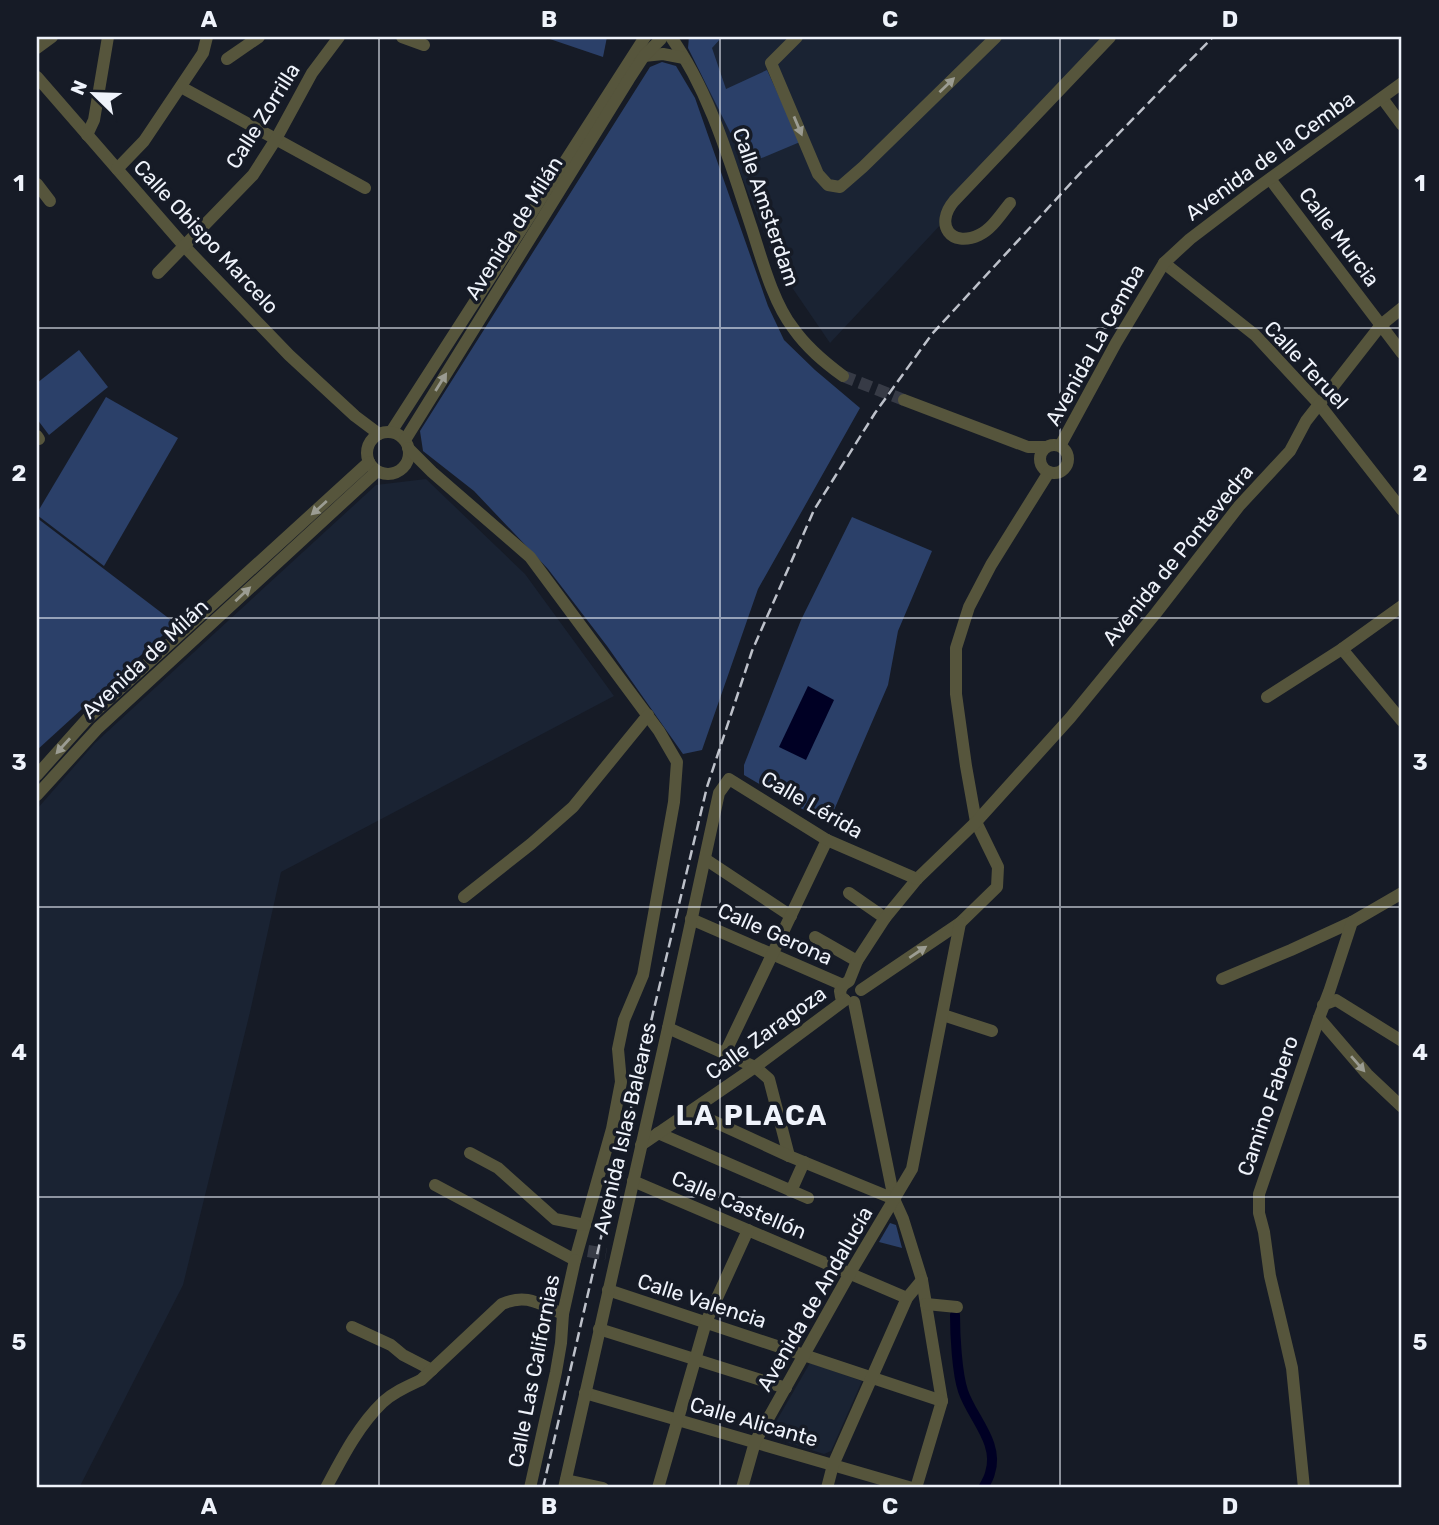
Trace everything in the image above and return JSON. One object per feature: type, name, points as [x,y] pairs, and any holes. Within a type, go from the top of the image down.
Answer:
[{"type":"street","points":[[37,48],[52,37]]},
{"type":"street","points":[[87,135],[94,120],[108,37]]},
{"type":"street","points":[[117,169],[144,142],[203,53],[207,37]]},
{"type":"street","points":[[227,59],[258,37]]},
{"type":"street","name":"Calle Zorrilla","points":[[158,274],[253,175],[312,73],[339,37]]},
{"type":"street","points":[[402,37],[424,45]]},
{"type":"street","name":"Avenida de Milán","points":[[385,433],[645,37]]},
{"type":"street","name":"Avenida de Milán","points":[[407,444],[645,56],[664,37]]},
{"type":"street","name":"Calle Amsterdam","points":[[664,37],[684,58],[709,105],[770,285],[791,327],[814,354],[843,376]]},
{"type":"street","points":[[797,37],[771,63],[818,174],[828,185],[840,187],[996,37]]},
{"type":"street","points":[[1010,203],[978,236],[955,238],[944,223],[947,209],[954,201],[1110,37]]},
{"type":"street","points":[[645,56],[663,54],[684,58]]},
{"type":"street","name":"Calle Obispo Marcelo","points":[[37,78],[185,247],[289,355],[355,416],[385,433]]},
{"type":"street","name":"Avenida de la Cemba","points":[[1164,263],[1190,239],[1402,83]]},
{"type":"street","points":[[181,87],[365,188]]},
{"type":"street","points":[[1381,98],[1402,125]]},
{"type":"street","name":"Calle Murcia","points":[[1270,179],[1402,352]]},
{"type":"street","points":[[37,184],[50,201]]},
{"type":"street","name":"Calle Teruel","points":[[1164,263],[1255,335],[1319,404],[1402,510]]},
{"type":"street","name":"Avenida La Cemba","points":[[1060,446],[1116,343],[1164,263]]},
{"type":"street","name":"Avenida de Pontevedra","points":[[846,983],[885,918],[916,878],[976,822],[1070,718],[1239,506],[1290,451],[1300,430],[1381,325],[1402,308]]},
{"type":"street","points":[[904,400],[1028,447],[1060,446],[1067,456],[1067,462],[1059,471],[1049,472],[1028,447]]},
{"type":"street","name":"Calle Obispo Marcelo","points":[[355,416],[369,444]]},
{"type":"street","points":[[401,470],[408,460],[407,444],[398,435],[385,433],[373,438],[367,453],[373,466],[383,473],[415,469],[432,472]]},
{"type":"street","name":"Calle Las Californias","points":[[407,444],[432,472],[530,557],[648,715],[677,762],[674,802],[643,975],[624,1020],[618,1049],[621,1082],[612,1129],[563,1314],[559,1352],[530,1488]]},
{"type":"street","points":[[1040,461],[1045,447]]},
{"type":"street","name":"Avenida de Milán","points":[[37,775],[87,719],[373,466]]},
{"type":"street","name":"Avenida de Milán","points":[[37,795],[99,728],[373,466]]},
{"type":"street","points":[[861,989],[960,923],[997,887],[998,867],[976,822],[956,694],[956,648],[969,607],[991,565],[1049,472]]},
{"type":"street","points":[[1267,697],[1402,607]]},
{"type":"street","points":[[1342,649],[1402,720]]},
{"type":"street","points":[[464,897],[573,807],[648,715]]},
{"type":"street","name":"Calle Lérida","points":[[729,779],[827,840],[916,878]]},
{"type":"street","name":"Avenida Islas Baleares","points":[[565,1484],[608,1290],[611,1254],[633,1181],[719,793],[729,779]]},
{"type":"street","points":[[725,1053],[827,840]]},
{"type":"street","points":[[705,859],[791,916]]},
{"type":"street","points":[[849,893],[885,918]]},
{"type":"street","points":[[1222,979],[1352,922],[1402,893]]},
{"type":"street","name":"Calle Gerona","points":[[691,919],[846,983]]},
{"type":"street","name":"Camino Fabero","points":[[1304,1488],[1292,1368],[1270,1276],[1259,1213],[1259,1194],[1352,922]]},
{"type":"street","points":[[894,1199],[912,1169],[960,923]]},
{"type":"street","points":[[815,937],[857,961]]},
{"type":"street","points":[[846,983],[857,983],[861,989],[860,996],[849,1001],[841,997],[840,991],[846,983]]},
{"type":"street","points":[[1402,1041],[1336,1000],[1321,1012],[1367,1074],[1402,1107]]},
{"type":"street","name":"Calle Zaragoza","points":[[641,1145],[849,1001]]},
{"type":"street","name":"Avenida de Andalucía","points":[[742,1488],[755,1442],[849,1273],[894,1199],[849,1001]]},
{"type":"street","points":[[943,1015],[992,1031]]},
{"type":"street","points":[[668,1028],[755,1067],[769,1079],[789,1156]]},
{"type":"street","points":[[691,1111],[789,1156],[894,1199],[922,1280],[943,1401],[914,1488]]},
{"type":"street","points":[[658,1133],[808,1198]]},
{"type":"street","points":[[470,1153],[498,1168],[555,1219],[585,1225]]},
{"type":"street","points":[[791,1191],[804,1162]]},
{"type":"street","name":"Calle Castellón","points":[[633,1181],[908,1298]]},
{"type":"street","points":[[435,1185],[580,1254]]},
{"type":"street","points":[[658,1488],[706,1322],[748,1230]]},
{"type":"street","points":[[827,1488],[833,1465],[908,1298],[922,1280]]},
{"type":"street","name":"Calle Valencia","points":[[608,1290],[943,1401]]},
{"type":"street","points":[[326,1488],[349,1445],[385,1400],[421,1380],[502,1304],[526,1298],[563,1314]]},
{"type":"street","points":[[926,1304],[957,1307]]},
{"type":"street","points":[[352,1327],[391,1345],[403,1355],[432,1370]]},
{"type":"street","points":[[599,1329],[786,1388]]},
{"type":"street","name":"Calle Alicante","points":[[585,1393],[914,1488]]},
{"type":"street","points":[[565,1484],[603,1488]]},
{"type":"shaded area","points":[[544,37],[607,37],[603,57]]},
{"type":"shaded area","points":[[687,37],[1116,37],[830,343],[776,264]]},
{"type":"shaded area","points":[[689,37],[722,37],[712,48],[726,89],[767,70],[800,142],[750,163],[730,132],[688,48]]},
{"type":"shaded area","points":[[662,62],[676,66],[695,98],[768,306],[784,340],[860,408],[758,589],[702,750],[683,754],[607,646],[548,569],[474,491],[423,451],[420,431],[650,67]]},
{"type":"shaded area","points":[[79,350],[108,387],[49,435],[37,419],[37,383]]},
{"type":"shaded area","points":[[106,397],[178,438],[104,566],[37,513]]},
{"type":"shaded area","points":[[426,479],[525,574],[614,696],[281,872],[250,1012],[183,1285],[79,1488],[37,1488],[37,809],[95,743],[376,485]]},
{"type":"shaded area","points":[[852,517],[932,551],[898,631],[888,685],[828,824],[744,775],[744,765],[801,620]]},
{"type":"shaded area","points":[[37,518],[174,625],[37,750]]},
{"type":"shaded area","points":[[808,686],[834,700],[806,760],[779,747]]},
{"type":"shaded area","points":[[890,1223],[896,1225],[902,1248],[879,1242]]},
{"type":"shaded area","points":[[810,1363],[862,1381],[831,1451],[824,1454],[773,1438],[770,1432]]},
{"type":"waterway","points":[[955,1315],[963,1391],[984,1431],[991,1451],[990,1473],[983,1488]]},
{"type":"tunnel","points":[[843,376],[904,400]]},
{"type":"tunnel","points":[[588,1251],[606,1254]]},
{"type":"railway","points":[[543,1488],[707,787],[752,651],[814,510],[875,413],[932,334],[1084,169],[1213,37]]},
{"type":"district","name":"LA PLACA","points":[[752,1115]]}]
